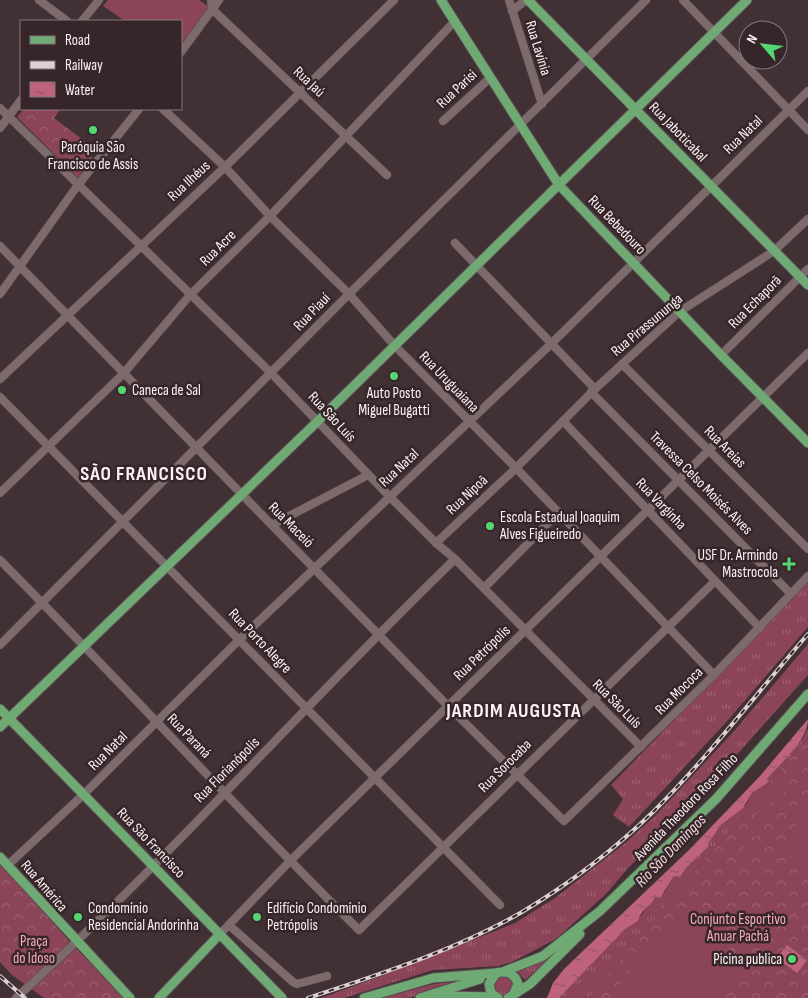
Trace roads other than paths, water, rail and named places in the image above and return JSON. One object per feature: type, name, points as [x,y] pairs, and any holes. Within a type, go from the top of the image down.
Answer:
[{"type":"main road","name":"Rua Bebedouro","points":[[441,0],[558,186],[808,443]]},
{"type":"main road","name":"Rua Jaboticabal","points":[[527,0],[587,58],[808,285]]},
{"type":"main road","points":[[0,727],[167,568],[747,0]]},
{"type":"main road","name":"Avenida Theodoro Rosa Filho","points":[[511,996],[566,949],[600,911],[716,799],[808,694]]},
{"type":"main road","name":"Rua São Francisco","points":[[0,709],[282,998]]},
{"type":"main road","name":"Rua América","points":[[0,857],[75,941],[130,998]]},
{"type":"main road","name":"Avenida Theodoro Rosa Filho","points":[[496,975],[542,956],[600,911]]},
{"type":"main road","name":"Rua Petrópolis","points":[[158,998],[220,934]]},
{"type":"main road","points":[[475,997],[496,975]]},
{"type":"main road","points":[[496,975],[490,989],[496,998]]},
{"type":"main road","points":[[420,998],[496,975]]},
{"type":"main road","points":[[364,998],[433,978],[496,975],[513,975],[529,998]]},
{"type":"main road","points":[[433,998],[496,998]]},
{"type":"street","points":[[39,0],[66,20]]},
{"type":"street","points":[[83,20],[98,0]]},
{"type":"street","points":[[211,0],[212,9]]},
{"type":"street","points":[[182,51],[219,0]]},
{"type":"street","name":"Rua Ilhéus","points":[[0,379],[140,245],[225,167],[394,0]]},
{"type":"street","name":"Rua Lavínia","points":[[509,0],[542,104]]},
{"type":"street","points":[[512,11],[527,0]]},
{"type":"street","name":"Rua Piauí","points":[[0,645],[197,449],[349,294],[520,127],[646,0]]},
{"type":"street","points":[[682,0],[808,130]]},
{"type":"street","name":"Rua Jaú","points":[[212,9],[388,175]]},
{"type":"street","name":"Rua Acre","points":[[0,493],[123,374],[190,295],[270,216],[455,21]]},
{"type":"street","name":"Rua Parisi","points":[[443,121],[490,78]]},
{"type":"street","name":"Rua Natal","points":[[8,865],[84,794],[239,640],[389,496],[552,343],[808,91]]},
{"type":"street","points":[[0,128],[20,101]]},
{"type":"street","name":"Rua São Luís","points":[[0,108],[271,373],[368,475],[436,543],[455,559],[641,747]]},
{"type":"street","points":[[0,294],[78,185],[138,110]]},
{"type":"street","name":"Rua Uruguaiana","points":[[164,110],[225,167],[270,216],[349,294],[395,346],[559,512],[714,675]]},
{"type":"street","name":"Rua Pirassununga","points":[[516,468],[593,391],[679,312],[774,251],[808,219]]},
{"type":"street","points":[[455,243],[552,343],[593,391]]},
{"type":"street","name":"Rua Maceió","points":[[0,246],[448,706],[564,821]]},
{"type":"street","name":"Rua Echaporã","points":[[721,355],[808,269]]},
{"type":"street","name":"Rua Petrópolis","points":[[220,934],[290,861],[808,353]]},
{"type":"street","name":"Rua Areias","points":[[622,364],[808,549]]},
{"type":"street","name":"Travessa Celso Moisés Alves","points":[[593,391],[791,594]]},
{"type":"street","name":"Rua Porto Alegre","points":[[0,397],[48,448],[500,905]]},
{"type":"street","name":"Rua Varginha","points":[[563,421],[760,628]]},
{"type":"street","name":"Rua Nipoã","points":[[436,543],[516,468]]},
{"type":"street","points":[[272,525],[368,475]]},
{"type":"street","points":[[484,588],[559,512]]},
{"type":"street","name":"Rua Florianópolis","points":[[16,998],[225,793],[378,633],[455,559]]},
{"type":"street","name":"Rua Paraná","points":[[0,560],[86,646],[157,723],[359,930]]},
{"type":"street","name":"Rua Mococa","points":[[564,821],[714,675],[808,576]]},
{"type":"street","name":"Rua Sorocaba","points":[[359,930],[715,581]]},
{"type":"street","points":[[229,925],[293,982],[297,984],[327,976]]},
{"type":"water","points":[[808,719],[804,735],[793,751],[767,779],[769,782],[752,793],[743,808],[721,825],[709,842],[708,847],[686,868],[680,877],[674,876],[660,898],[655,897],[641,914],[638,921],[625,929],[559,998],[547,998],[553,983],[564,969],[689,850],[760,776]]},
{"type":"water","name":"Picina publica","points":[[787,945],[807,960],[797,973],[777,958]]},
{"type":"railway","points":[[308,998],[363,980],[471,938],[522,912],[574,878],[624,839],[654,811],[713,746],[808,634]]},
{"type":"railway","points":[[0,976],[25,998]]},
{"type":"place","name":"Paróquia São Francisco de Assis","points":[[93,130]]},
{"type":"place","name":"Auto Posto Miguel Bugatti","points":[[394,376]]},
{"type":"place","name":"Caneca de Sal","points":[[122,390]]},
{"type":"place","name":"Escola Estadual Joaquim Alves Figueiredo","points":[[490,526]]},
{"type":"place","name":"USF Dr. Armindo Mastrocola","points":[[789,564]]},
{"type":"place","name":"Condomínio Residencial Andorinha","points":[[78,917]]},
{"type":"place","name":"Edifício Condomínio Petrópolis","points":[[257,917]]},
{"type":"place","name":"Picina publica","points":[[792,959]]},
{"type":"district","name":"SÃO FRANCISCO","points":[[144,474]]},
{"type":"district","name":"JARDIM AUGUSTA","points":[[514,711]]},
{"type":"water label","name":"Rio São Domingos","points":[[671,851]]},
{"type":"park label","name":"Conjunto Esportivo Anuar Pachá","points":[[738,928]]},
{"type":"park label","name":"Praça do Idoso","points":[[34,950]]}]
